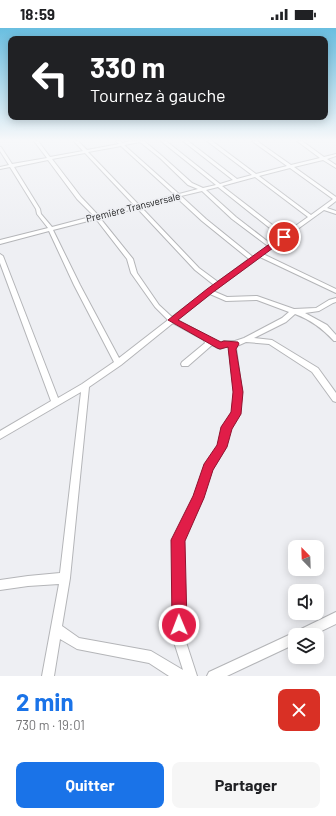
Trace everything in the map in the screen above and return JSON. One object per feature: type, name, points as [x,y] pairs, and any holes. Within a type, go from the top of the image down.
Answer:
[{"type":"street","points":[[13,171],[50,228],[77,285],[118,363]]},
{"type":"street","points":[[59,171],[79,198],[96,216],[130,259],[134,273],[157,306],[172,320],[220,346],[224,344],[235,344],[246,340],[284,320],[294,311],[316,310],[331,301],[336,300]]},
{"type":"street","points":[[104,171],[197,269],[218,285]]},
{"type":"street","points":[[150,171],[180,196],[204,220],[253,260]]},
{"type":"street","points":[[176,171],[190,184],[200,190],[251,232],[271,246]]},
{"type":"street","points":[[202,171],[284,237]]},
{"type":"street","points":[[224,171],[237,181]]},
{"type":"street","points":[[250,171],[311,217]]},
{"type":"street","name":"Première Transversale","points":[[0,242],[274,171]]},
{"type":"street","points":[[0,435],[86,386],[118,363],[209,291],[336,199],[296,171]]},
{"type":"street","points":[[324,208],[336,213]]},
{"type":"street","points":[[260,255],[336,291]]},
{"type":"street","points":[[0,256],[56,403]]},
{"type":"street","points":[[209,291],[226,299],[254,297],[294,311],[316,321],[336,339]]},
{"type":"street","points":[[185,364],[209,344],[206,338]]},
{"type":"street","points":[[246,340],[270,342],[315,370],[336,399]]},
{"type":"street","points":[[191,676],[180,639],[178,540],[198,498],[208,468],[222,447],[226,427],[236,414],[238,392],[232,348],[235,344]]},
{"type":"street","points":[[48,676],[65,578],[86,386]]},
{"type":"street","points":[[0,585],[65,578]]},
{"type":"street","points":[[315,628],[336,618]]},
{"type":"street","points":[[56,630],[77,643],[151,657],[172,671],[183,676]]},
{"type":"street","points":[[213,676],[288,641]]},
{"type":"route","points":[[179,625],[178,540],[198,498],[208,468],[222,447],[226,427],[236,414],[238,392],[235,361],[232,351],[235,344],[224,344],[220,346],[172,320],[209,291],[284,237]]}]
